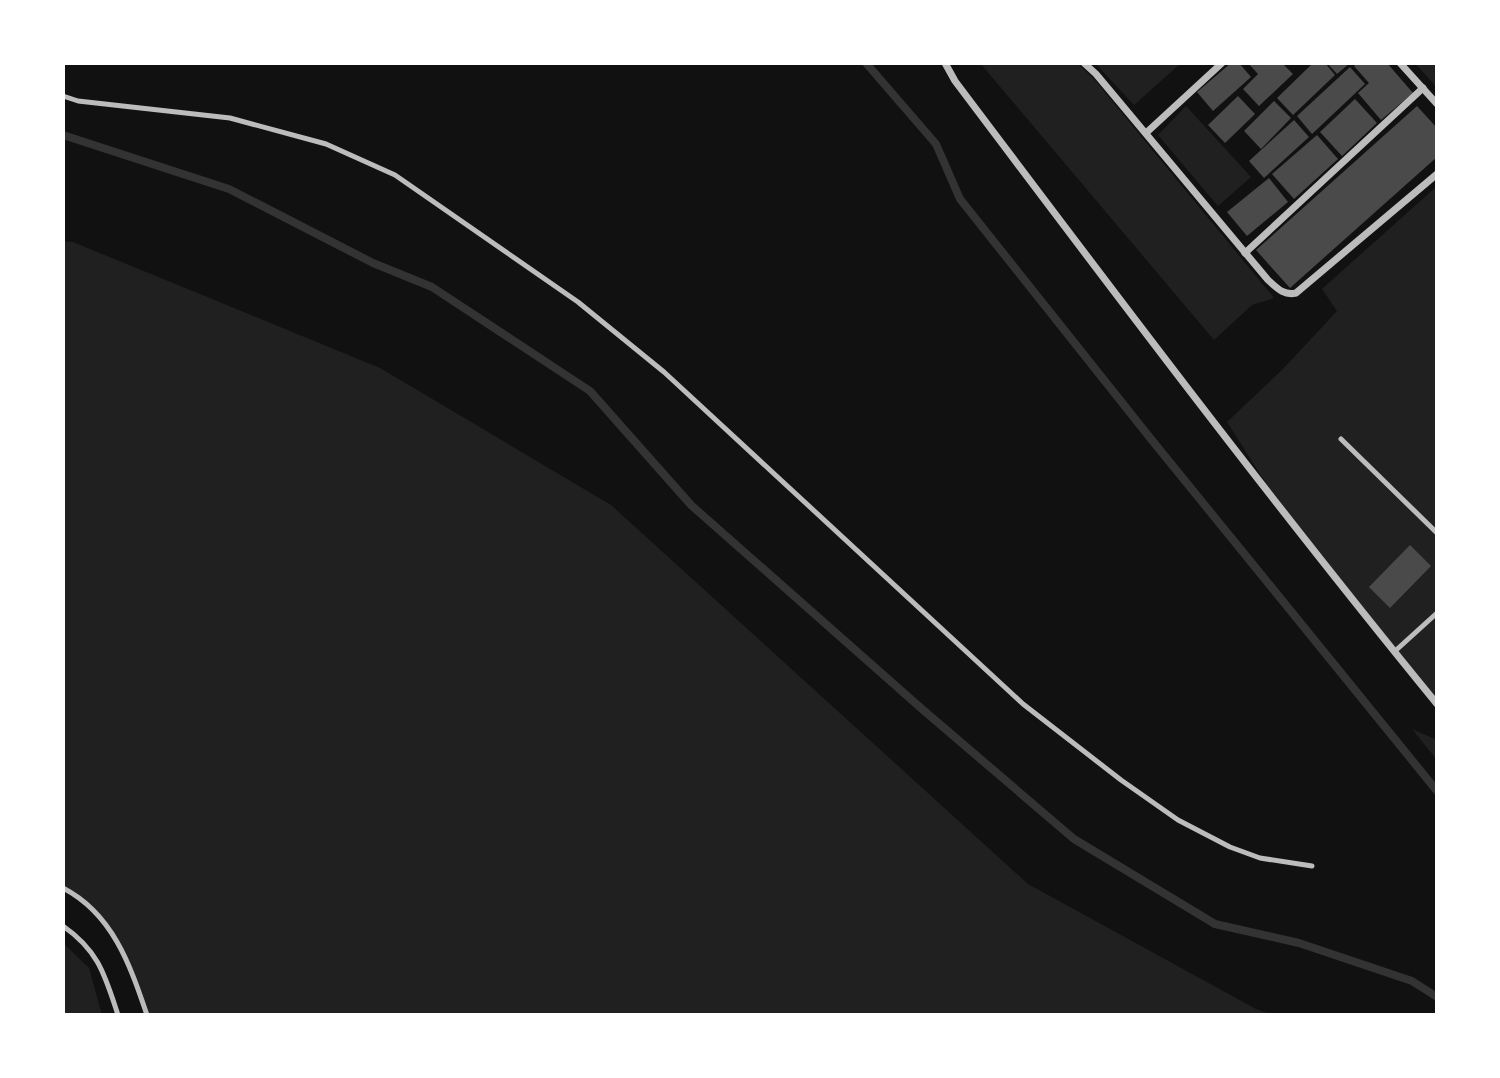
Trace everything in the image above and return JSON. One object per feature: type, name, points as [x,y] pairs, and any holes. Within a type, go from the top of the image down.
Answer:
[{"type":"street","points":[[945,63],[955,81],[1164,359],[1437,704]]},
{"type":"street","points":[[1084,63],[1268,280],[1281,292],[1290,295],[1296,293],[1437,174]]},
{"type":"street","points":[[1146,133],[1222,63]]},
{"type":"street","points":[[1401,63],[1437,104]]},
{"type":"street","points":[[1245,253],[1423,88]]},
{"type":"lane","points":[[63,96],[78,101],[230,118],[326,144],[395,175],[578,302],[664,372],[1023,704],[1121,780],[1178,820],[1230,847],[1260,858],[1312,866]]},
{"type":"lane","points":[[1341,439],[1437,533]]},
{"type":"lane","points":[[1394,652],[1437,613]]},
{"type":"lane","points":[[63,888],[89,907],[110,929],[134,975],[147,1015]]},
{"type":"lane","points":[[63,926],[79,937],[99,963],[118,1015]]},
{"type":"shaded area","points":[[980,63],[1077,63],[1094,79],[1274,298],[1252,305],[1214,340]]},
{"type":"shaded area","points":[[1095,63],[1181,63],[1134,105]]},
{"type":"shaded area","points":[[1415,63],[1437,63],[1437,88]]},
{"type":"shaded area","points":[[1186,106],[1251,177],[1218,206],[1158,135]]},
{"type":"shaded area","points":[[1437,186],[1437,701],[1281,507],[1227,422],[1283,369],[1337,311],[1322,289]]},
{"type":"shaded area","points":[[63,241],[73,242],[380,368],[611,505],[1028,884],[1256,1009],[1273,1015],[145,1015],[128,965],[99,916],[63,888]]},
{"type":"shaded area","points":[[1412,729],[1437,740],[1437,760]]},
{"type":"shaded area","points":[[63,943],[89,968],[102,1015],[63,1015]]},
{"type":"building","points":[[1231,63],[1239,63],[1251,77],[1213,111],[1197,92]]},
{"type":"building","points":[[1248,63],[1282,63],[1293,74],[1259,106],[1243,89],[1258,74]]},
{"type":"building","points":[[1313,63],[1325,63],[1335,75],[1293,115],[1277,98]]},
{"type":"building","points":[[1327,63],[1350,63],[1337,74]]},
{"type":"building","points":[[1357,63],[1387,63],[1413,93],[1381,120],[1358,93],[1369,83],[1354,66]]},
{"type":"building","points":[[1350,67],[1365,84],[1312,134],[1297,116]]},
{"type":"building","points":[[1238,96],[1255,114],[1225,143],[1208,125]]},
{"type":"building","points":[[1355,99],[1377,123],[1342,156],[1320,132]]},
{"type":"building","points":[[1274,101],[1291,118],[1261,149],[1244,131]]},
{"type":"building","points":[[1417,106],[1437,128],[1437,157],[1290,288],[1256,250]]},
{"type":"building","points":[[1294,120],[1309,137],[1264,178],[1249,161]]},
{"type":"building","points":[[1317,135],[1338,159],[1294,199],[1272,174]]},
{"type":"building","points":[[1269,178],[1288,202],[1247,236],[1227,212]]},
{"type":"building","points":[[1410,545],[1431,566],[1390,608],[1369,587]]},
{"type":"waterway","points":[[866,63],[936,144],[960,199],[1437,791]]},
{"type":"waterway","points":[[63,135],[229,189],[373,263],[432,287],[590,391],[691,505],[1074,839],[1215,924],[1299,943],[1412,981],[1437,997]]}]
